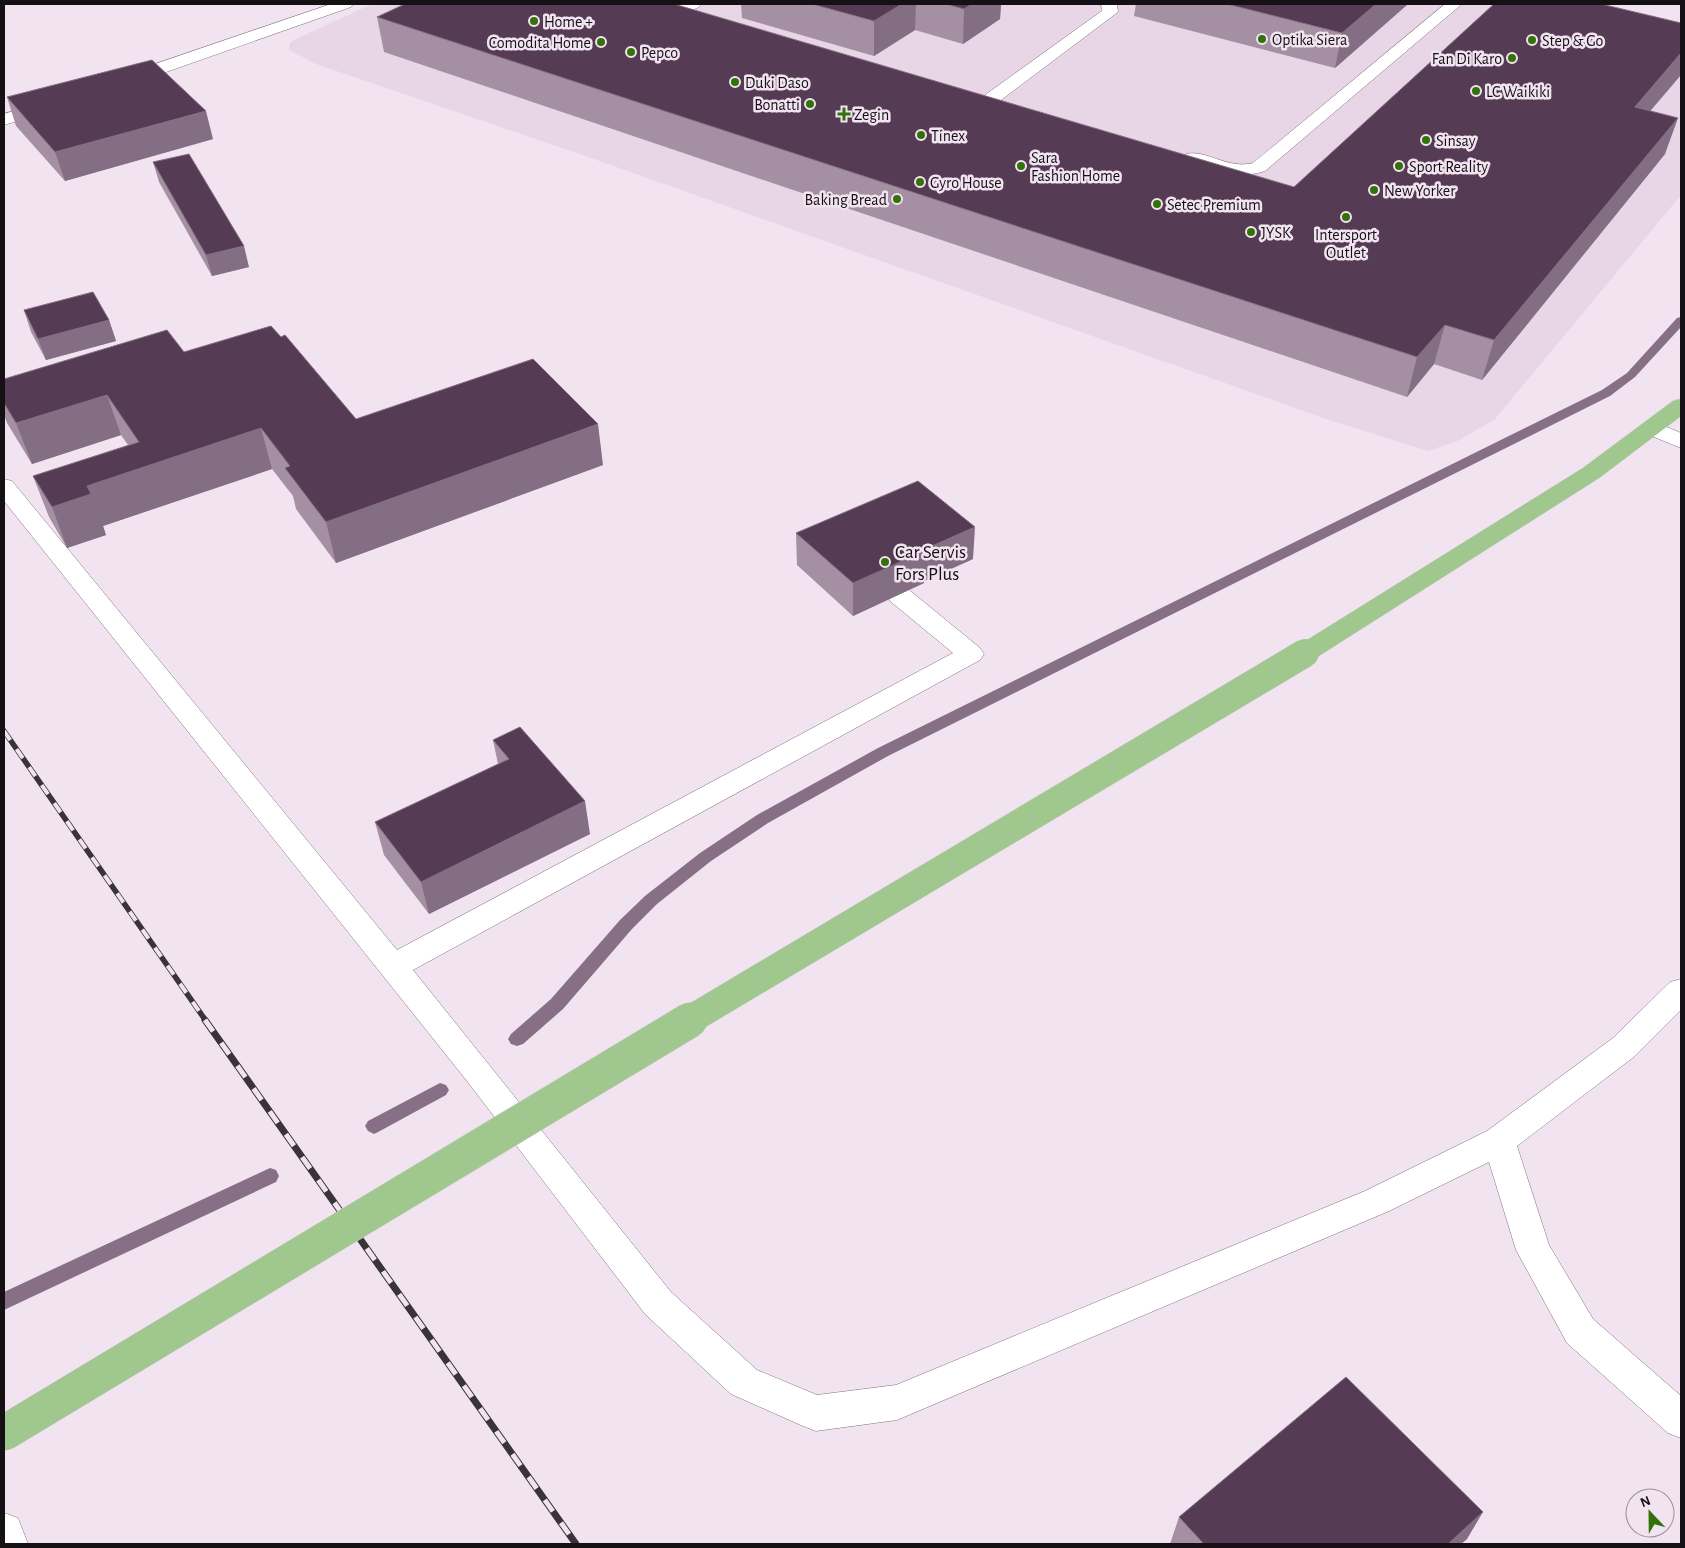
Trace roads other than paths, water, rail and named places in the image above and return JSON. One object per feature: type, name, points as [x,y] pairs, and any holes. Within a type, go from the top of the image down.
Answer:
[{"type":"main road","points":[[4,1433],[417,1183],[1305,653],[1591,473],[1681,406]]},
{"type":"street","points":[[114,84],[278,29],[345,4]]},
{"type":"street","points":[[666,4],[693,9]]},
{"type":"street","points":[[991,99],[1105,16],[1110,12],[1110,4]]},
{"type":"street","points":[[1178,154],[1237,170],[1252,170],[1259,167],[1454,4]]},
{"type":"street","points":[[972,94],[1010,104]]},
{"type":"street","points":[[4,120],[68,99]]},
{"type":"street","points":[[1652,428],[1681,441]]},
{"type":"street","points":[[4,486],[478,1072],[658,1303],[744,1382],[816,1413],[898,1402],[1377,1201],[1499,1141],[1559,1098],[1624,1047],[1681,991]]},
{"type":"street","points":[[392,967],[970,654],[899,594]]},
{"type":"street","points":[[1499,1141],[1533,1250],[1580,1331],[1681,1420]]},
{"type":"street","points":[[4,1532],[9,1544]]},
{"type":"waterway","points":[[517,1039],[557,1004],[626,925],[651,900],[706,857],[763,819],[883,752],[1606,393],[1631,375],[1681,320]]},
{"type":"waterway","points":[[374,1126],[440,1090]]},
{"type":"waterway","points":[[4,1301],[270,1176]]},
{"type":"railway","points":[[4,731],[206,1021]]},
{"type":"railway","points":[[205,1020],[576,1544]]},
{"type":"place","name":"Home +","points":[[534,21]]},
{"type":"place","name":"Optika Siera","points":[[1262,39]]},
{"type":"place","name":"Step & Go","points":[[1532,40]]},
{"type":"place","name":"Comodita Home","points":[[601,42]]},
{"type":"place","name":"Pepco","points":[[631,52]]},
{"type":"place","name":"Fan Di Karo","points":[[1512,58]]},
{"type":"place","name":"Duki Daso","points":[[735,82]]},
{"type":"place","name":"LC Waikiki","points":[[1476,91]]},
{"type":"place","name":"Bonatti","points":[[810,104]]},
{"type":"place","name":"Zegin","points":[[844,114]]},
{"type":"place","name":"Tinex","points":[[921,135]]},
{"type":"place","name":"Sinsay","points":[[1426,140]]},
{"type":"place","name":"Sara Fashion Home","points":[[1021,166]]},
{"type":"place","name":"Sport Reality","points":[[1399,166]]},
{"type":"place","name":"Gyro House","points":[[920,182]]},
{"type":"place","name":"New Yorker","points":[[1374,190]]},
{"type":"place","name":"Baking Bread","points":[[897,199]]},
{"type":"place","name":"Setec Premium","points":[[1157,204]]},
{"type":"place","name":"Intersport Outlet","points":[[1346,217]]},
{"type":"place","name":"JYSK","points":[[1251,232]]},
{"type":"place","name":"Car Servis Fors Plus","points":[[885,562]]}]
